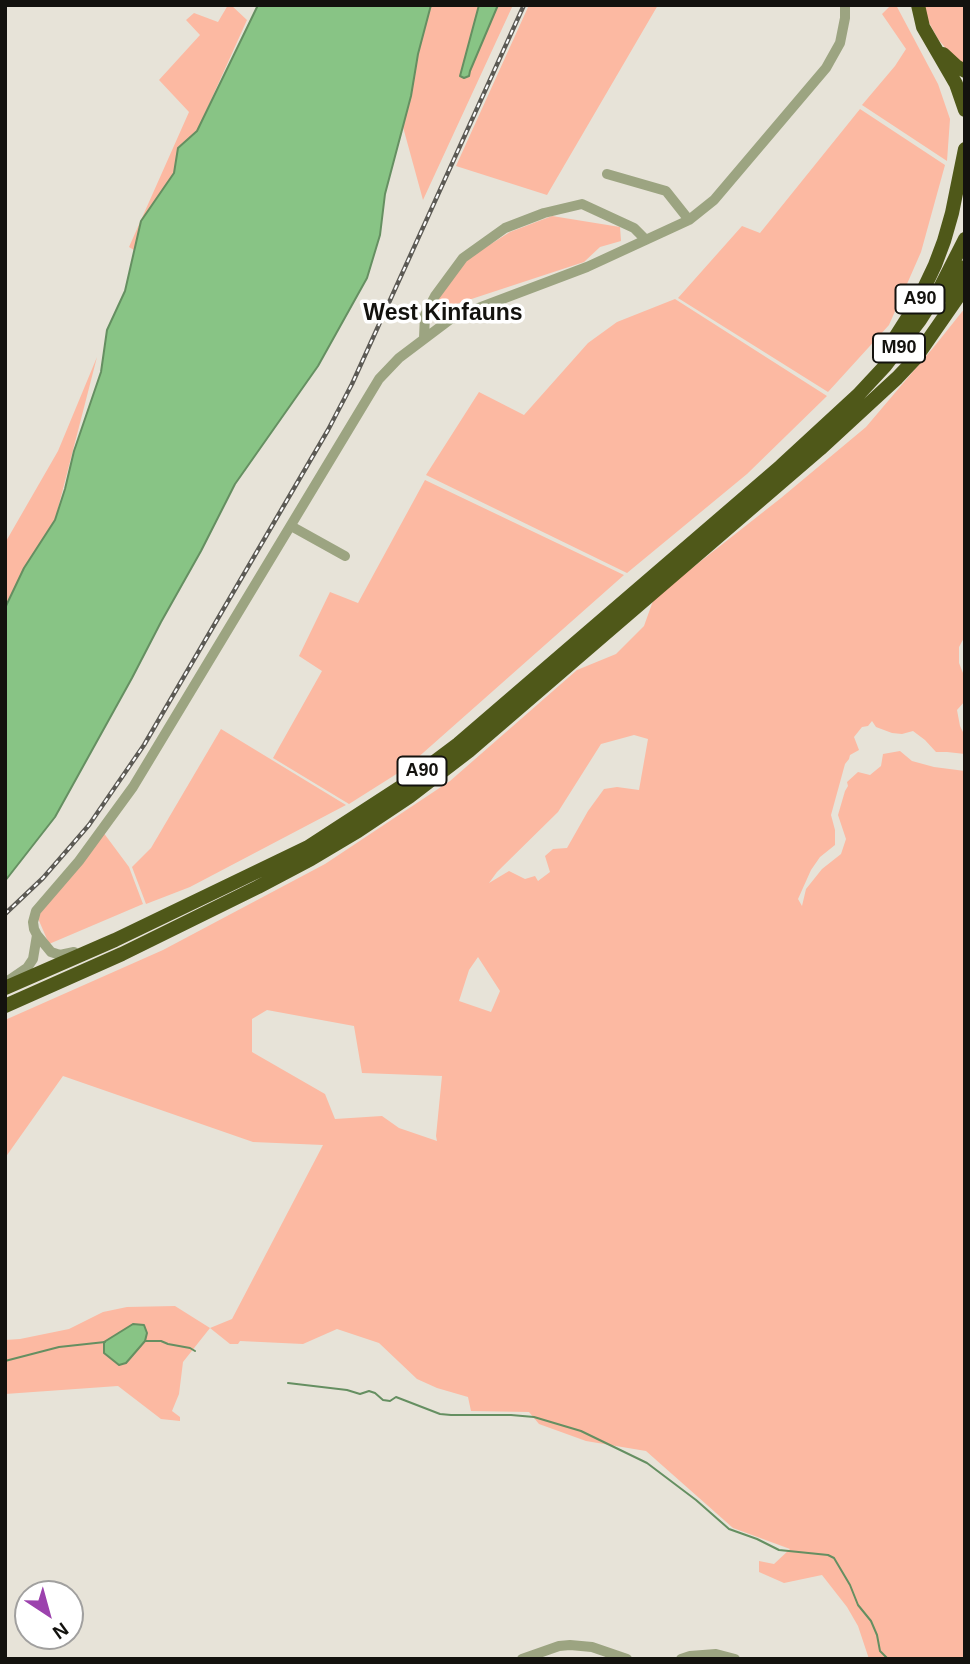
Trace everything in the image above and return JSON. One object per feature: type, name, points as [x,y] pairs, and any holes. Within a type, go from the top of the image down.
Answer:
[{"type":"highway","points":[[920,5],[923,27],[956,84],[965,110]]},
{"type":"highway","points":[[920,5],[942,53]]},
{"type":"highway","points":[[923,27],[942,53],[965,71]]},
{"type":"highway","name":"A90","points":[[5,985],[115,940],[308,847],[402,786],[458,744],[827,425],[881,358],[926,288],[944,241],[965,149]]},
{"type":"highway","name":"M90","points":[[827,425],[858,395],[902,344],[938,292],[965,239]]},
{"type":"highway","name":"M90","points":[[858,414],[888,382],[925,335],[965,267]]},
{"type":"highway","name":"A90","points":[[5,1006],[122,954],[311,859],[408,797],[469,751],[820,449],[915,359],[965,288]]},
{"type":"street","points":[[115,940],[69,954],[51,952],[37,935],[33,922],[36,911],[79,861],[133,787],[379,379],[399,358],[453,318],[587,267],[689,220],[714,200],[826,68],[839,43],[845,5]]},
{"type":"street","points":[[607,174],[666,191],[689,220]]},
{"type":"street","points":[[424,338],[425,315],[435,296],[463,258],[505,228],[544,213],[582,204],[634,228],[646,240]]},
{"type":"street","points":[[291,526],[345,556]]},
{"type":"street","points":[[5,985],[27,968],[33,959],[37,935]]},
{"type":"street","points":[[5,1013],[48,992],[63,981]]},
{"type":"street","points":[[522,1659],[559,1646],[570,1645],[592,1647],[627,1659]]},
{"type":"street","points":[[681,1659],[716,1654],[735,1659]]},
{"type":"shaded area","points":[[228,5],[247,20],[144,256],[129,247],[189,112],[159,80],[200,35],[186,20],[194,13],[218,22]]},
{"type":"shaded area","points":[[258,5],[431,5],[385,194],[380,235],[367,278],[318,366],[235,484],[55,817],[5,881],[5,608],[24,568],[55,520],[74,451],[101,372],[107,330],[125,291],[141,221],[174,173],[178,148],[197,131]]},
{"type":"shaded area","points":[[431,5],[513,5],[423,200],[403,127]]},
{"type":"shaded area","points":[[479,5],[498,5],[469,76],[464,78],[460,76]]},
{"type":"shaded area","points":[[529,5],[658,5],[547,195],[456,166]]},
{"type":"shaded area","points":[[891,5],[896,5],[938,84],[950,119],[947,161],[862,105],[906,49],[882,14]]},
{"type":"shaded area","points":[[923,5],[965,5],[965,64],[953,57],[938,39],[925,15]]},
{"type":"shaded area","points":[[860,109],[945,165],[921,252],[889,325],[828,392],[678,298],[742,226],[760,233]]},
{"type":"shaded area","points":[[552,216],[620,227],[621,241],[600,247],[584,262],[441,309],[431,321],[428,317],[451,277],[470,257],[510,232]]},
{"type":"shaded area","points":[[675,299],[827,396],[747,474],[627,573],[426,475],[479,392],[524,415],[588,343],[617,322]]},
{"type":"shaded area","points":[[965,308],[965,636],[959,647],[959,663],[965,678],[965,701],[957,710],[965,736],[965,754],[936,752],[913,731],[892,733],[876,727],[872,721],[868,726],[862,727],[854,737],[859,750],[850,755],[845,764],[831,815],[835,845],[820,857],[811,870],[798,899],[802,906],[806,889],[822,869],[841,854],[846,839],[838,815],[847,782],[858,772],[870,775],[881,766],[883,754],[900,751],[912,761],[965,771],[965,1659],[869,1659],[858,1626],[822,1575],[784,1583],[759,1572],[759,1561],[774,1564],[790,1549],[733,1528],[646,1451],[586,1441],[539,1424],[529,1412],[471,1411],[468,1397],[417,1379],[379,1343],[337,1329],[303,1344],[240,1341],[238,1344],[230,1344],[210,1328],[232,1319],[323,1145],[253,1142],[63,1076],[5,1158],[5,1020],[163,950],[325,864],[450,781],[577,670],[616,654],[644,626],[654,598],[866,427]],"holes":[[[634,735],[648,739],[639,790],[617,787],[604,789],[567,848],[553,849],[545,856],[550,872],[538,881],[535,876],[525,879],[509,871],[489,883],[558,812],[601,744]],[[478,957],[500,991],[491,1012],[459,1001],[469,970]],[[267,1010],[354,1026],[362,1073],[442,1076],[437,1141],[399,1128],[382,1116],[335,1119],[325,1094],[252,1052],[252,1019]]]},
{"type":"shaded area","points":[[97,357],[55,520],[24,568],[5,614],[5,543],[58,451]]},
{"type":"shaded area","points":[[425,480],[624,575],[406,768],[349,804],[273,758],[322,671],[299,656],[330,592],[358,603]]},
{"type":"shaded area","points":[[221,729],[346,805],[190,887],[146,904],[132,867],[151,848]]},
{"type":"shaded area","points":[[103,832],[129,867],[143,904],[49,944],[37,916]]},
{"type":"shaded area","points":[[175,1306],[210,1328],[183,1362],[179,1394],[172,1411],[180,1417],[180,1421],[161,1419],[118,1386],[5,1394],[5,1340],[69,1329],[103,1312],[127,1307]]},
{"type":"shaded area","points":[[133,1324],[144,1325],[147,1333],[145,1341],[126,1363],[119,1365],[104,1353],[104,1342]]},
{"type":"waterway","points":[[145,1341],[161,1341],[195,1351]]},
{"type":"waterway","points":[[5,1361],[59,1347],[105,1342]]},
{"type":"waterway","points":[[288,1383],[360,1394],[369,1391],[383,1400],[390,1401],[396,1397],[440,1414],[534,1417],[581,1431],[647,1463],[729,1529],[779,1550],[828,1555],[834,1558],[858,1605],[871,1621],[880,1651],[888,1659]]},
{"type":"railway","points":[[5,914],[43,878],[89,825],[144,745],[328,430],[352,384],[524,5]]},
{"type":"district","name":"West Kinfauns","points":[[443,314]]}]
